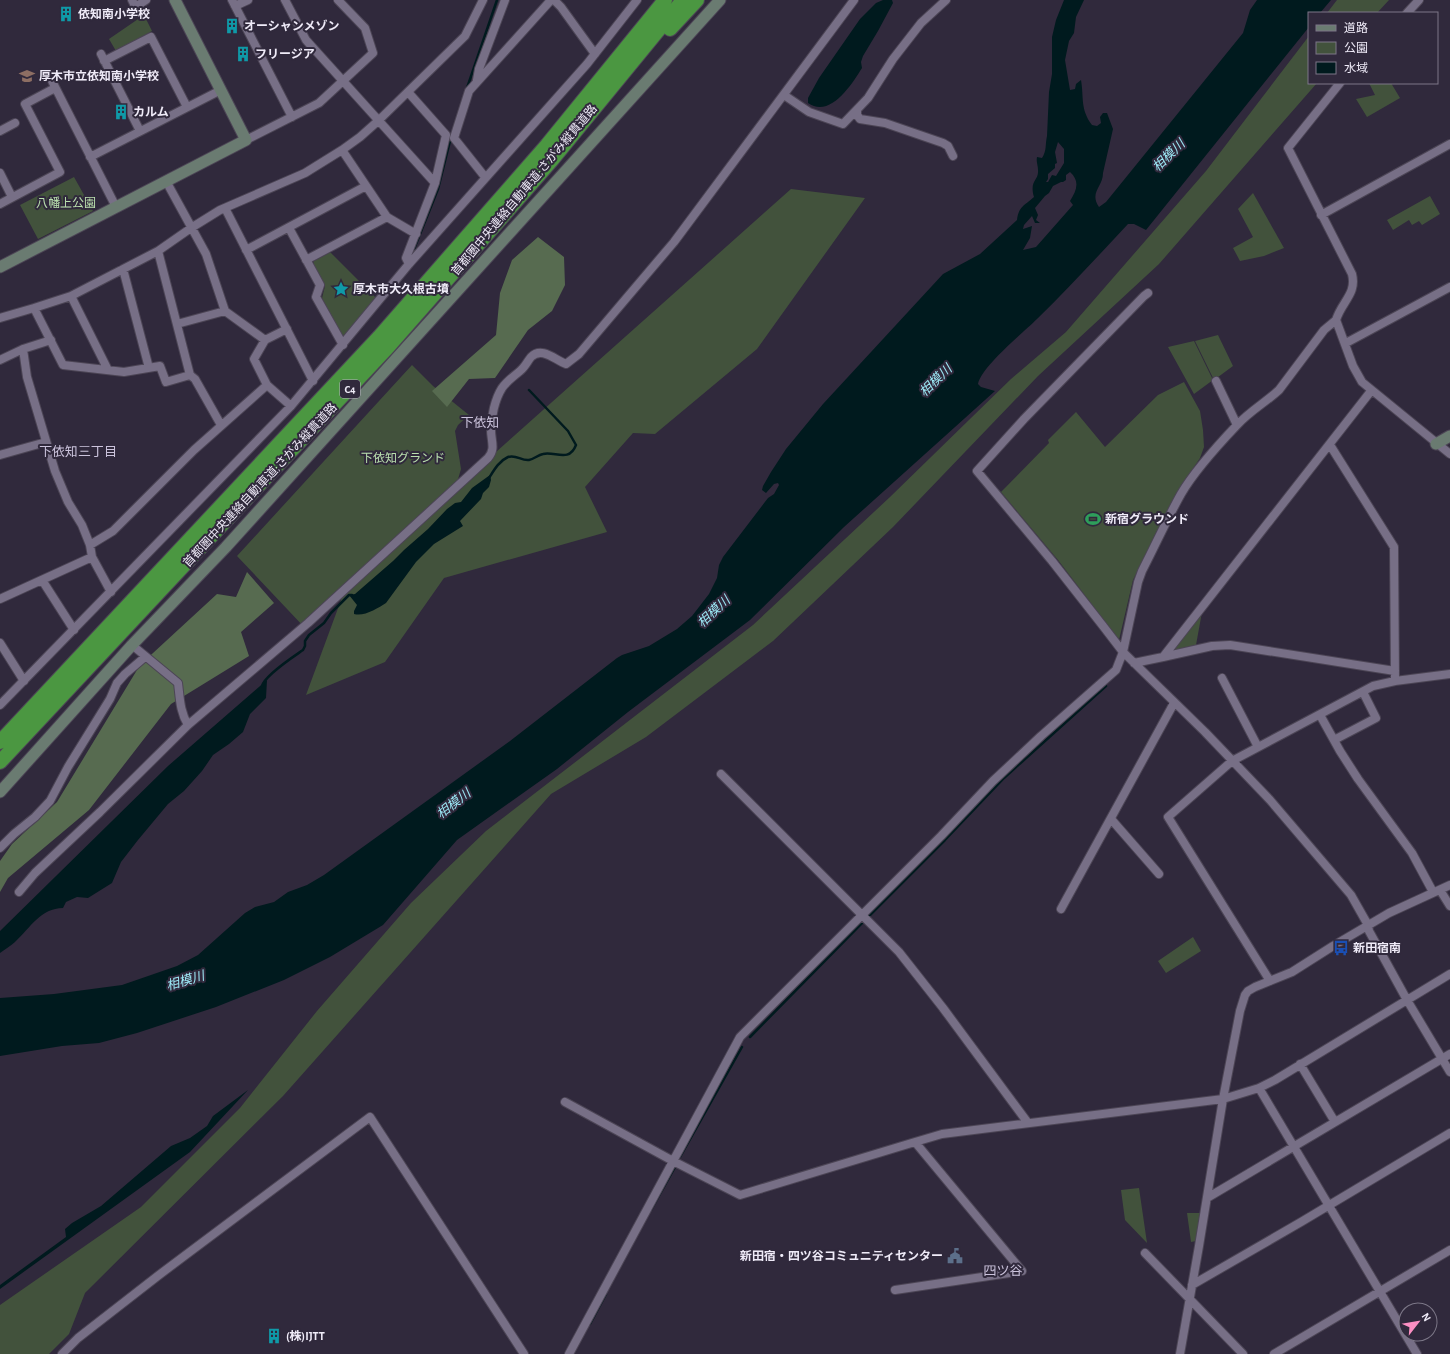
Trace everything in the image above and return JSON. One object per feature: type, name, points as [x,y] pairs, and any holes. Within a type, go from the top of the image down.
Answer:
[{"type":"highway","name":"首都圏中央連絡自動車道;さがみ縦貫道路","points":[[0,742],[380,337],[547,145],[665,0]]},
{"type":"highway","name":"首都圏中央連絡自動車道;さがみ縦貫道路","points":[[0,762],[384,352],[551,161],[683,0]]},
{"type":"highway","points":[[551,161],[697,0]]},
{"type":"street","points":[[132,0],[135,6],[146,0]]},
{"type":"street","points":[[175,0],[246,140]]},
{"type":"street","points":[[248,0],[233,3],[292,117]]},
{"type":"street","points":[[286,0],[306,40],[342,82],[435,183]]},
{"type":"street","points":[[0,267],[319,103],[373,53],[364,28],[338,0]]},
{"type":"street","points":[[0,318],[71,296],[158,251],[191,228],[225,208],[305,173],[342,150],[378,121],[465,36],[483,0]]},
{"type":"street","points":[[477,81],[479,69],[505,0]]},
{"type":"street","points":[[485,177],[454,138],[469,91],[551,0]]},
{"type":"street","points":[[554,0],[561,7],[595,54]]},
{"type":"street","points":[[0,705],[291,406],[409,264],[595,54],[637,0]]},
{"type":"street","points":[[0,792],[132,645],[226,546],[720,0]]},
{"type":"street","points":[[19,892],[35,873],[100,812],[188,725],[308,623],[492,454],[494,446],[491,435],[492,418],[498,395],[509,380],[528,364],[529,359],[536,353],[544,353],[566,364],[579,354],[674,242],[854,0]]},
{"type":"street","points":[[784,95],[809,112],[843,124],[868,98],[893,59],[921,23],[946,0]]},
{"type":"street","points":[[1408,12],[1419,0]]},
{"type":"street","points":[[140,131],[103,58],[151,37],[187,106]]},
{"type":"street","points":[[50,77],[116,207]]},
{"type":"street","points":[[569,1354],[604,1286],[740,1037],[993,782],[1041,736],[1116,670],[1123,652],[1138,582],[1142,571],[1182,494],[1196,473],[1237,424],[1249,412],[1279,390],[1324,330],[1336,320],[1339,310],[1353,289],[1354,282],[1352,274],[1288,148],[1339,84]]},
{"type":"street","points":[[0,204],[60,172],[25,104],[55,88]]},
{"type":"street","points":[[90,157],[187,106],[221,90]]},
{"type":"street","points":[[408,92],[446,135],[435,183],[406,258],[409,264]]},
{"type":"street","points":[[857,111],[857,115],[860,119],[885,123],[943,143],[948,146],[953,156]]},
{"type":"street","points":[[0,131],[14,123]]},
{"type":"street","points":[[1321,215],[1450,144]]},
{"type":"street","points":[[342,150],[387,217],[416,234]]},
{"type":"street","points":[[0,174],[12,197]]},
{"type":"street","points":[[166,181],[206,254],[225,311],[265,340]]},
{"type":"street","points":[[246,250],[366,186]]},
{"type":"street","points":[[225,208],[313,381]]},
{"type":"street","points":[[306,260],[387,217]]},
{"type":"street","points":[[288,228],[320,285],[316,297],[343,345]]},
{"type":"street","points":[[158,251],[190,375],[195,379],[221,425]]},
{"type":"street","points":[[123,268],[149,368]]},
{"type":"street","points":[[1346,343],[1450,286]]},
{"type":"street","points":[[1148,293],[1024,419],[976,471],[1057,567],[1123,652],[1205,732],[1270,800],[1351,895],[1407,1000],[1450,1072]]},
{"type":"street","points":[[71,296],[108,370]]},
{"type":"street","points":[[34,308],[63,364],[124,372],[160,366],[166,382],[190,375]]},
{"type":"street","points":[[177,324],[225,311]]},
{"type":"street","points":[[1336,320],[1358,376],[1371,391],[1450,454]]},
{"type":"street","points":[[286,329],[265,340],[254,359],[267,384],[291,406]]},
{"type":"street","points":[[0,360],[23,349],[51,340]]},
{"type":"street","points":[[23,349],[27,377],[57,478],[68,502],[82,525],[90,545],[92,557],[111,592]]},
{"type":"street","points":[[1216,381],[1237,424]]},
{"type":"street","points":[[90,545],[113,530],[221,425],[267,384]]},
{"type":"street","points":[[1163,657],[1371,391]]},
{"type":"street","points":[[1436,444],[1450,436]]},
{"type":"street","points":[[0,455],[46,442]]},
{"type":"street","points":[[1330,445],[1394,547],[1395,680]]},
{"type":"street","points":[[0,599],[92,557]]},
{"type":"street","points":[[42,580],[74,630]]},
{"type":"street","points":[[0,643],[24,681]]},
{"type":"street","points":[[132,645],[178,684],[180,706],[188,725]]},
{"type":"street","points":[[1134,663],[1212,646],[1230,645],[1395,671]]},
{"type":"street","points":[[0,848],[35,817],[50,801],[68,767],[110,699],[117,683],[124,674],[145,657]]},
{"type":"street","points":[[1270,981],[1168,818],[1232,761],[1373,686],[1395,680],[1450,674]]},
{"type":"street","points":[[1222,678],[1258,747]]},
{"type":"street","points":[[1334,740],[1376,718],[1363,692]]},
{"type":"street","points":[[1061,909],[1174,703]]},
{"type":"street","points":[[1320,715],[1358,779],[1412,853],[1437,891],[1450,906]]},
{"type":"street","points":[[721,774],[899,952],[1028,1122]]},
{"type":"street","points":[[1111,819],[1159,874]]},
{"type":"street","points":[[1180,1354],[1223,1099],[1243,1000],[1248,991],[1292,972],[1389,913],[1450,885]]},
{"type":"street","points":[[565,1102],[673,1161],[740,1195],[942,1134],[1028,1122],[1223,1099],[1259,1088],[1450,974]]},
{"type":"street","points":[[1207,1198],[1450,1054]]},
{"type":"street","points":[[1300,1064],[1335,1122]]},
{"type":"street","points":[[1259,1088],[1417,1354]]},
{"type":"street","points":[[62,1354],[78,1338],[158,1275],[370,1117],[524,1354]]},
{"type":"street","points":[[1192,1285],[1450,1132]]},
{"type":"street","points":[[895,1290],[1022,1271],[915,1142]]},
{"type":"street","points":[[1274,1354],[1450,1250]]},
{"type":"street","points":[[1145,1253],[1243,1354]]},
{"type":"green space","points":[[1337,0],[1389,0],[1378,12],[1328,12]]},
{"type":"green space","points":[[144,15],[152,31],[116,51],[109,39]]},
{"type":"green space","points":[[1308,37],[1308,84],[1316,84],[1159,264],[1038,376],[893,527],[773,641],[646,737],[551,794],[283,1096],[85,1293],[69,1334],[49,1354],[0,1354],[0,1305],[141,1207],[240,1108],[317,1011],[411,903],[486,831],[753,625],[890,497],[1011,379],[1066,332],[1206,171]]},
{"type":"green space","points":[[1370,84],[1392,84],[1400,98],[1367,117],[1356,99],[1375,95]]},
{"type":"green space","name":"八幡上公園","points":[[74,177],[93,211],[38,239],[20,205]]},
{"type":"green space","name":"下依知グランド","points":[[791,189],[865,198],[757,349],[655,434],[633,433],[585,487],[607,532],[444,578],[385,662],[306,695],[344,592],[305,628],[237,556],[412,365],[433,386],[469,415],[458,425],[455,431],[461,469],[456,486],[413,526]]},
{"type":"green space","points":[[1253,193],[1284,248],[1264,256],[1240,261],[1233,248],[1253,237],[1238,209]]},
{"type":"green space","points":[[1430,196],[1440,214],[1422,225],[1419,221],[1412,225],[1409,220],[1393,230],[1387,220]]},
{"type":"green space","points":[[538,237],[564,257],[565,285],[552,311],[528,330],[495,378],[469,379],[447,407],[432,391],[496,335],[500,293],[512,260]]},
{"type":"green space","points":[[331,253],[375,297],[375,300],[345,336],[342,336],[322,298],[325,286],[313,264],[314,261]]},
{"type":"green space","points":[[1218,335],[1233,366],[1214,380],[1195,341]]},
{"type":"green space","points":[[1194,341],[1213,380],[1194,394],[1168,347]]},
{"type":"green space","name":"新宿グラウンド","points":[[1184,382],[1200,411],[1204,447],[1200,458],[1176,494],[1133,580],[1119,640],[1058,560],[1001,492],[1049,443],[1048,440],[1076,412],[1105,447],[1158,395]]},
{"type":"green space","points":[[247,572],[274,603],[241,632],[249,656],[171,704],[89,810],[8,878],[0,892],[0,861],[12,844],[57,802],[140,665],[217,594],[236,597]]},
{"type":"green space","points":[[1202,612],[1196,645],[1171,651]]},
{"type":"green space","points":[[1193,937],[1201,951],[1166,973],[1158,961]]},
{"type":"green space","points":[[1139,1188],[1147,1243],[1125,1220],[1121,1190]]},
{"type":"green space","points":[[1187,1213],[1200,1213],[1196,1241],[1191,1242]]},
{"type":"water","points":[[883,0],[892,0],[893,3],[863,56],[861,62],[862,68],[852,82],[840,98],[824,107],[816,107],[808,103],[808,98],[819,78],[860,19],[876,3]]},
{"type":"water","name":"相模川","points":[[1064,0],[1084,0],[1076,17],[1074,33],[1069,41],[1065,60],[1070,90],[1075,89],[1076,84],[1081,80],[1084,108],[1092,125],[1097,126],[1101,123],[1100,117],[1103,113],[1107,113],[1113,129],[1101,182],[1095,197],[1099,207],[1106,202],[1243,33],[1250,10],[1257,0],[1331,0],[1321,12],[1308,12],[1308,28],[1146,230],[1134,224],[1128,224],[1060,296],[987,368],[978,384],[981,387],[995,391],[844,527],[750,620],[628,712],[557,769],[457,840],[383,925],[330,957],[284,980],[216,1007],[137,1033],[99,1043],[62,1046],[0,1056],[0,998],[54,994],[122,985],[177,966],[198,955],[245,913],[255,907],[274,902],[288,892],[307,885],[324,875],[510,741],[617,658],[649,646],[677,629],[692,616],[709,594],[717,578],[719,565],[723,557],[768,498],[774,494],[779,485],[778,483],[774,484],[766,493],[762,490],[763,486],[786,449],[823,404],[943,274],[980,254],[1017,220],[1021,209],[1034,197],[1033,184],[1038,174],[1037,157],[1042,158],[1046,147],[1049,92],[1052,74],[1052,37],[1056,20]],"holes":[[[1058,142],[1064,149],[1064,163],[1056,176],[1052,175],[1048,182],[1046,182],[1048,179],[1048,174],[1055,168],[1055,164],[1057,163],[1055,152]],[[1070,172],[1076,182],[1076,189],[1070,201],[1073,205],[1036,247],[1023,250],[1030,238],[1032,226],[1023,229],[1024,225],[1032,216],[1035,223],[1040,223],[1036,220],[1038,215],[1035,208],[1049,193],[1053,186],[1066,180],[1066,175]]]},
{"type":"water","points":[[490,475],[491,480],[489,487],[483,493],[481,499],[460,521],[463,526],[434,544],[416,562],[386,603],[366,613],[358,615],[354,614],[357,605],[349,595],[355,594],[428,529],[447,509],[455,503],[461,502],[472,488]]},
{"type":"water","points":[[267,680],[266,698],[250,714],[243,732],[213,755],[202,771],[184,791],[168,804],[121,862],[112,883],[88,898],[77,897],[66,902],[63,908],[48,911],[0,953],[0,931],[168,766]]},
{"type":"water","points":[[248,1090],[190,1152],[0,1289],[0,1285],[66,1237],[65,1229],[72,1223],[101,1206],[171,1146],[190,1138],[207,1126],[213,1116]]},
{"type":"waterway","points":[[467,88],[497,0]]},
{"type":"waterway","points":[[414,249],[438,189],[451,137]]},
{"type":"waterway","points":[[489,478],[499,463],[508,457],[514,456],[523,460],[529,460],[548,453],[566,455],[570,454],[576,445],[568,431],[529,390]]},
{"type":"waterway","points":[[262,686],[268,677],[303,650],[305,641],[309,635],[324,623],[331,613],[349,595],[352,595]]},
{"type":"waterway","points":[[870,915],[1004,778],[1106,686]]},
{"type":"waterway","points":[[750,1037],[862,923]]},
{"type":"waterway","points":[[680,1157],[742,1047]]},
{"type":"waterway","points":[[651,1210],[675,1167]]},
{"type":"waterway","points":[[590,1324],[606,1294]]},
{"type":"place","name":"依知南小学校","points":[[66,14]]},
{"type":"place","name":"オーシャンメゾン","points":[[232,26]]},
{"type":"place","name":"フリージア","points":[[243,54]]},
{"type":"place","name":"厚木市立依知南小学校","points":[[27,76]]},
{"type":"place","name":"カルム","points":[[121,112]]},
{"type":"place","name":"厚木市大久根古墳","points":[[341,289]]},
{"type":"place","name":"新宿グラウンド","points":[[1093,519]]},
{"type":"place","name":"新田宿南","points":[[1341,948]]},
{"type":"place","name":"新田宿・四ツ谷コミュニティセンター","points":[[955,1256]]},
{"type":"place","name":"(株)IJTT","points":[[274,1336]]},
{"type":"district","name":"下依知","points":[[480,422]]},
{"type":"district","name":"下依知三丁目","points":[[78,451]]},
{"type":"district","name":"四ツ谷","points":[[1003,1270]]}]
